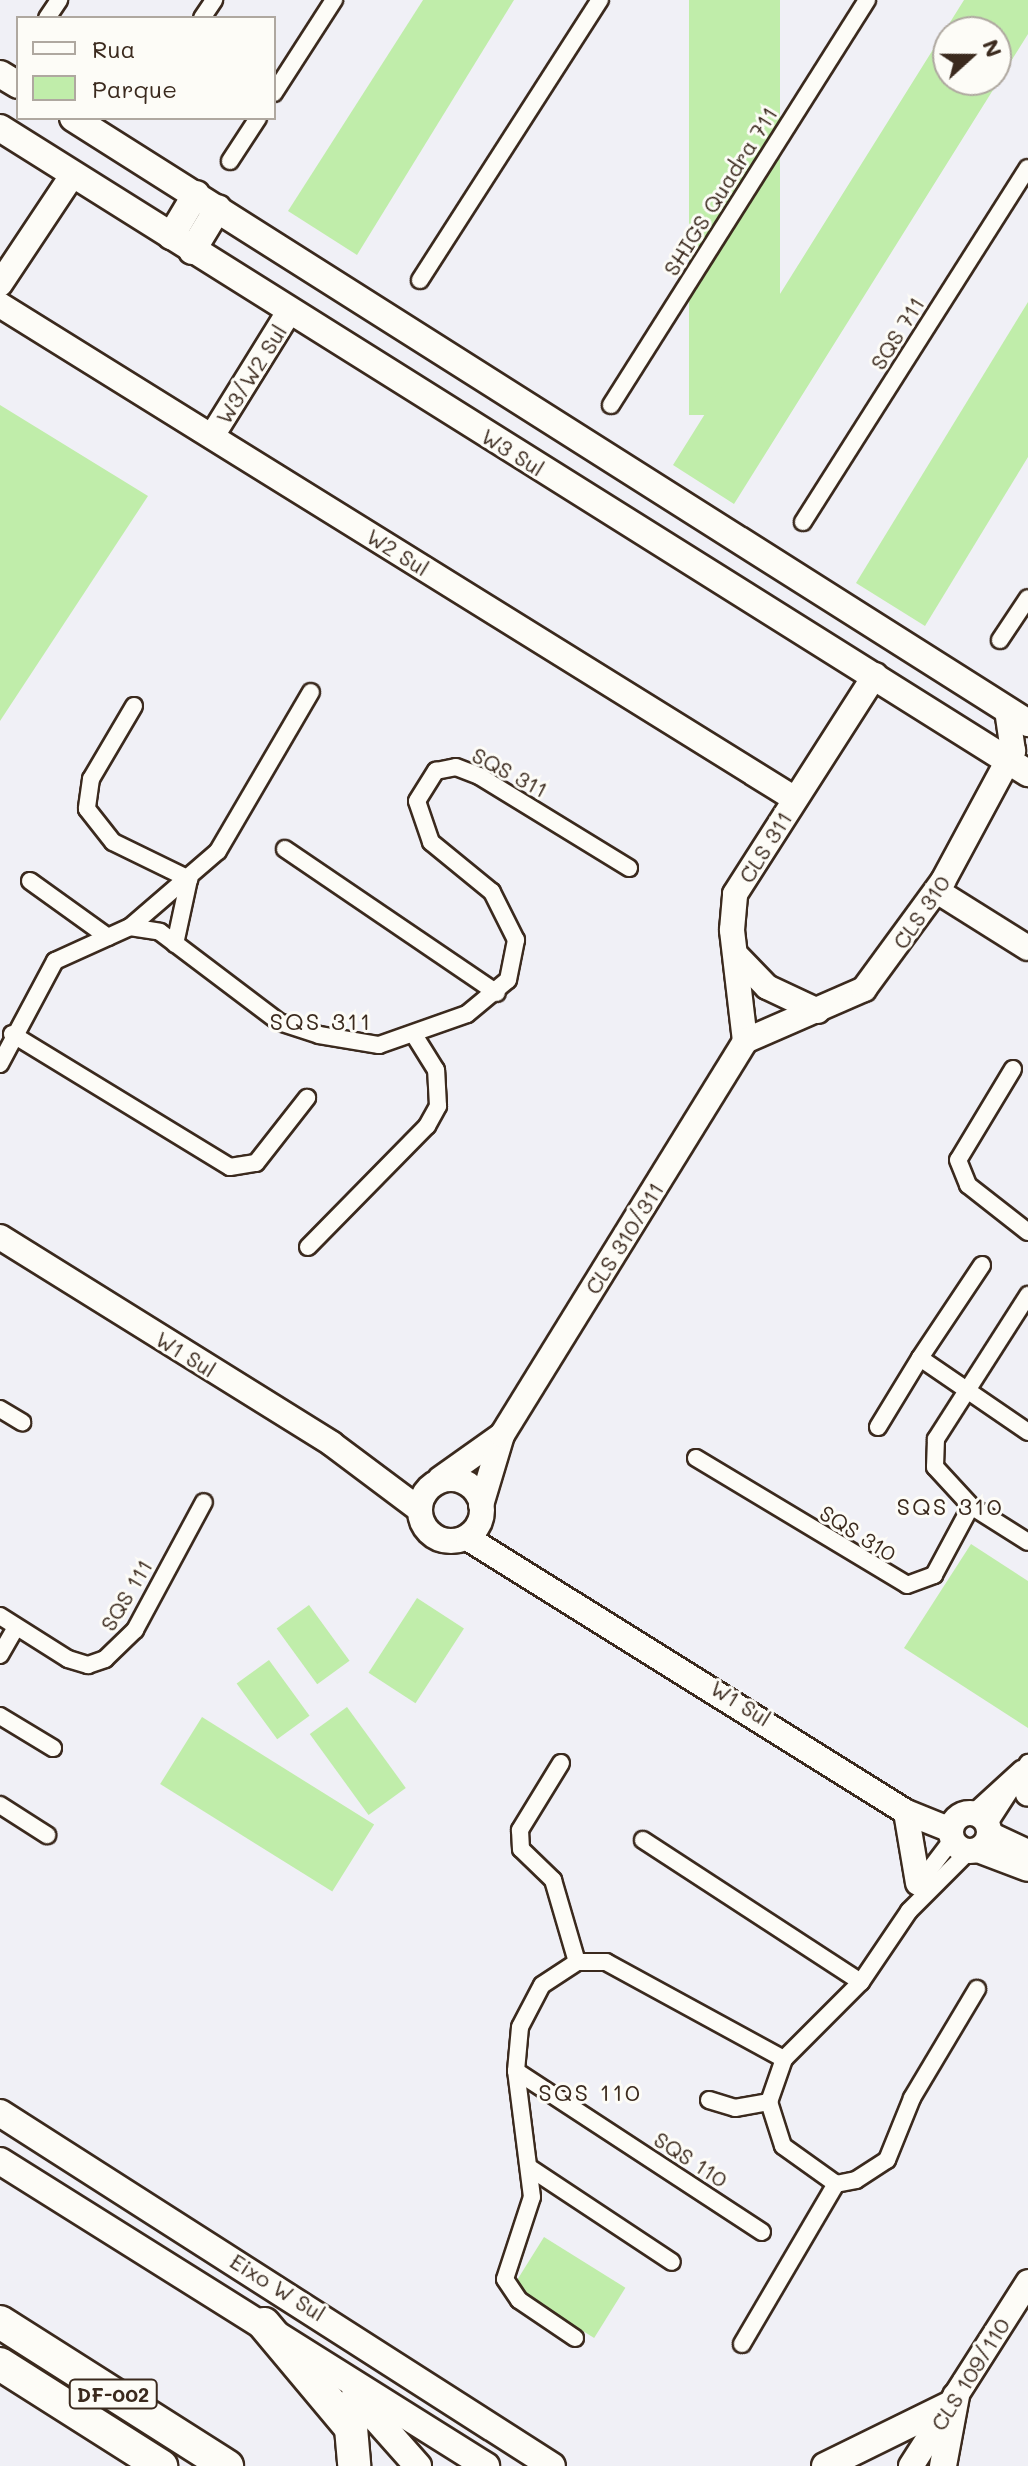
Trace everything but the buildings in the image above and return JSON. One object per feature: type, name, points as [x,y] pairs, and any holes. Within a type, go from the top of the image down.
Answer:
[{"type":"highway","name":"DF-002","points":[[0,2322],[227,2466]]},
{"type":"highway","points":[[264,2324],[351,2428],[354,2466]]},
{"type":"highway","name":"DF-002","points":[[0,2364],[161,2466]]},
{"type":"main road","name":"W3 Sul","points":[[76,120],[1017,716]]},
{"type":"main road","name":"W3 Sul","points":[[0,128],[578,495],[875,675],[1018,767]]},
{"type":"main road","points":[[182,244],[196,194]]},
{"type":"main road","points":[[182,244],[218,208]]},
{"type":"main road","points":[[544,472],[566,460],[568,434]]},
{"type":"main road","points":[[578,495],[583,469],[604,457]]},
{"type":"main road","name":"Eixo W Sul","points":[[0,2113],[552,2466]]},
{"type":"main road","name":"Eixo W Sul","points":[[0,2161],[486,2466]]},
{"type":"main road","points":[[325,2364],[418,2466]]},
{"type":"main road","points":[[825,2466],[953,2401]]},
{"type":"main road","points":[[943,2466],[953,2401]]},
{"type":"street","points":[[276,90],[334,0]]},
{"type":"street","points":[[420,280],[600,0]]},
{"type":"street","name":"SHIGS Quadra 711","points":[[611,405],[867,0]]},
{"type":"street","points":[[230,161],[257,120]]},
{"type":"street","name":"SQS 711","points":[[803,522],[1028,168]]},
{"type":"street","points":[[0,284],[73,174]]},
{"type":"street","name":"W2 Sul","points":[[0,305],[795,799]]},
{"type":"street","name":"W3/W2 Sul","points":[[212,436],[289,312]]},
{"type":"street","points":[[1000,640],[1028,598]]},
{"type":"street","name":"CLS 311","points":[[745,1041],[734,951],[735,894],[875,675]]},
{"type":"street","points":[[0,1064],[12,1034],[55,961],[130,927],[218,851],[311,692]]},
{"type":"street","points":[[134,706],[91,779],[87,809],[113,842],[189,879]]},
{"type":"street","name":"CLS 310","points":[[745,1041],[782,1019],[818,1011],[880,974],[1018,767],[1014,739],[1017,716]]},
{"type":"street","name":"SQS 311","points":[[497,993],[514,961],[508,911],[431,842],[417,801],[424,783],[456,767],[479,776],[629,868]]},
{"type":"street","points":[[130,927],[160,932],[279,1022],[379,1045],[416,1038],[497,993],[285,849]]},
{"type":"street","points":[[175,944],[189,879]]},
{"type":"street","points":[[30,881],[108,937]]},
{"type":"street","points":[[937,891],[1028,948]]},
{"type":"street","points":[[734,951],[767,987],[818,1011]]},
{"type":"street","points":[[12,1034],[230,1167],[256,1163],[307,1098]]},
{"type":"street","points":[[308,1247],[438,1106],[436,1070],[416,1038]]},
{"type":"street","name":"CLS 310/311","points":[[469,1539],[483,1509],[502,1435],[745,1041]]},
{"type":"street","points":[[1013,1069],[958,1160],[968,1185],[1028,1232]]},
{"type":"street","points":[[1009,1216],[1028,1222]]},
{"type":"street","name":"W1 Sul","points":[[0,1237],[372,1472],[419,1509],[432,1529],[469,1539],[529,1572],[870,1784],[906,1812],[1028,1852]]},
{"type":"street","points":[[878,1427],[982,1265]]},
{"type":"street","points":[[1028,1295],[967,1390],[933,1454],[945,1482],[971,1506],[1028,1542]]},
{"type":"street","points":[[920,1358],[1028,1432]]},
{"type":"street","points":[[0,1409],[22,1422]]},
{"type":"street","name":"CLS 310/311","points":[[434,1481],[502,1435]]},
{"type":"street","name":"SQS 310","points":[[696,1458],[907,1585],[934,1575],[971,1506]]},
{"type":"street","name":"W1 Sul","points":[[372,1472],[434,1481]]},
{"type":"street","points":[[419,1509],[434,1481],[483,1509]]},
{"type":"street","name":"SQS 111","points":[[0,1616],[68,1659],[88,1665],[105,1659],[135,1630],[204,1502]]},
{"type":"street","name":"W1 Sul","points":[[483,1509],[529,1572]]},
{"type":"street","points":[[0,1655],[16,1627]]},
{"type":"street","points":[[0,1716],[53,1748]]},
{"type":"street","points":[[561,1763],[520,1830],[521,1849],[553,1880],[577,1962]]},
{"type":"street","name":"W1 Sul","points":[[870,1784],[970,1832],[1028,1869]]},
{"type":"street","points":[[918,1883],[970,1832],[1026,1786]]},
{"type":"street","points":[[0,1805],[47,1835]]},
{"type":"street","points":[[906,1812],[918,1883],[909,1911]]},
{"type":"street","points":[[836,2184],[783,2146],[769,2102],[784,2059],[861,1982],[909,1911],[970,1832]]},
{"type":"street","points":[[643,1840],[861,1982]]},
{"type":"street","points":[[575,2338],[519,2300],[505,2279],[527,2224],[530,2168],[516,2071],[531,2002],[542,1985],[577,1962],[631,1970],[784,2059]]},
{"type":"street","points":[[742,2344],[836,2184],[887,2160],[912,2098],[977,1989]]},
{"type":"street","name":"SQS 110","points":[[516,2071],[762,2232]]},
{"type":"street","points":[[709,2100],[735,2108],[769,2102]]},
{"type":"street","points":[[530,2168],[672,2262]]},
{"type":"street","name":"CLS 109/110","points":[[911,2466],[1028,2282]]},
{"type":"green space","points":[[423,0],[514,0],[357,255],[288,211]]},
{"type":"green space","points":[[689,0],[780,0],[780,415],[689,415]]},
{"type":"green space","points":[[964,0],[1028,0],[1028,34],[1012,60],[1012,16],[954,16]]},
{"type":"green space","points":[[932,51],[932,96],[989,96],[734,504],[673,465]]},
{"type":"green space","points":[[1028,302],[1028,457],[925,626],[856,583]]},
{"type":"green space","points":[[0,405],[148,496],[0,721]]},
{"type":"green space","points":[[971,1544],[1028,1581],[1028,1728],[904,1648]]},
{"type":"green space","points":[[417,1598],[464,1628],[415,1703],[369,1673]]},
{"type":"green space","points":[[309,1605],[350,1661],[317,1684],[277,1629]]},
{"type":"green space","points":[[269,1660],[310,1716],[277,1739],[237,1684]]},
{"type":"green space","points":[[347,1707],[406,1788],[369,1815],[310,1734]]},
{"type":"green space","points":[[202,1717],[374,1825],[332,1892],[160,1784]]},
{"type":"green space","points":[[544,2237],[625,2288],[594,2338],[513,2287]]},
{"type":"district","name":"SQS 311","points":[[321,1021]]},
{"type":"district","name":"SQS 310","points":[[950,1506]]},
{"type":"district","name":"SQS 110","points":[[590,2092]]}]
